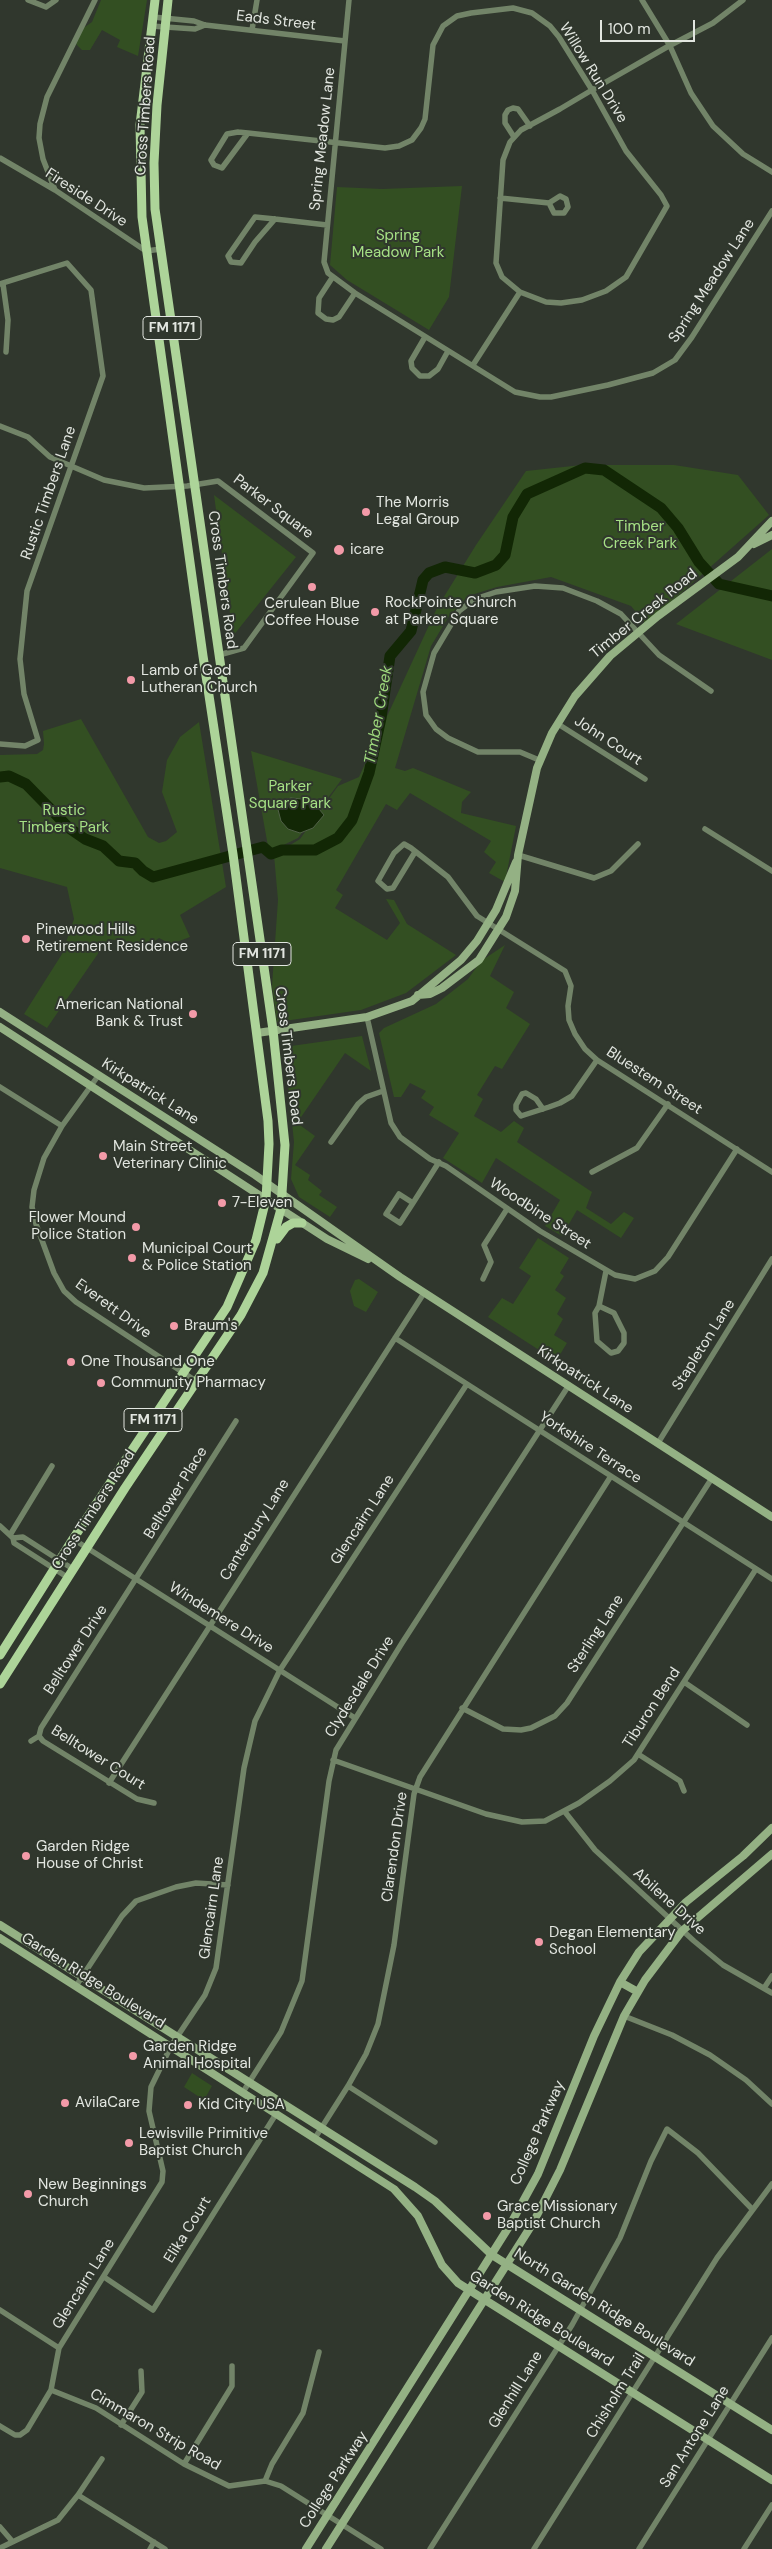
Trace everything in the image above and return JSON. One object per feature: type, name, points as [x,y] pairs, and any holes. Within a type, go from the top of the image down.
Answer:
[{"type":"main road","name":"Cross Timbers Road","points":[[0,1655],[73,1539],[227,1307],[256,1240],[266,1199],[268,1121],[237,881],[179,487],[140,197],[140,141],[155,0]]},
{"type":"main road","name":"Cross Timbers Road","points":[[1,1680],[86,1547],[225,1339],[255,1290],[272,1248],[281,1209],[285,1145],[273,1030],[155,209],[154,155],[156,105],[168,0]]},
{"type":"main road","name":"Timber Creek Road","points":[[418,995],[430,994],[460,976],[478,960],[498,929],[512,901],[518,855],[539,760],[575,696],[599,667],[639,632],[738,557],[772,521]]},
{"type":"main road","name":"Timber Creek Road","points":[[752,544],[772,535]]},
{"type":"main road","points":[[203,656],[219,655]]},
{"type":"main road","name":"Timber Creek Road","points":[[256,1033],[367,1017],[412,1001],[461,960],[498,905],[518,855]]},
{"type":"main road","name":"Kirkpatrick Lane","points":[[0,1012],[98,1076],[168,1118],[424,1293],[772,1517]]},
{"type":"main road","name":"Kirkpatrick Lane","points":[[0,1027],[327,1239],[384,1265]]},
{"type":"main road","points":[[158,1130],[168,1118]]},
{"type":"main road","points":[[272,1248],[286,1226],[293,1223],[302,1223]]},
{"type":"main road","points":[[212,1330],[225,1339]]},
{"type":"main road","points":[[134,1449],[146,1456]]},
{"type":"main road","name":"College Parkway","points":[[306,2549],[470,2291],[538,2174],[594,2036],[620,1982],[639,1952],[698,1891],[743,1856],[772,1828]]},
{"type":"main road","name":"College Parkway","points":[[326,2549],[533,2223],[560,2170],[624,2016],[638,1992],[682,1931],[772,1854]]},
{"type":"main road","name":"North Garden Ridge Boulevard","points":[[0,1925],[435,2200],[492,2255],[772,2430]]},
{"type":"main road","points":[[13,1947],[20,1937]]},
{"type":"main road","name":"Garden Ridge Boulevard","points":[[0,1938],[394,2189],[405,2199],[418,2216],[442,2264],[458,2283],[772,2480]]},
{"type":"main road","points":[[620,1982],[638,1992]]},
{"type":"street","points":[[28,0],[46,7],[56,0]]},
{"type":"street","points":[[55,190],[43,159],[39,138],[40,124],[47,97],[95,0]]},
{"type":"street","points":[[252,30],[257,0]]},
{"type":"street","name":"Spring Meadow Lane","points":[[349,0],[324,262],[332,278],[515,392],[540,397],[608,386],[653,373],[674,360],[682,352],[772,211]]},
{"type":"street","points":[[642,0],[670,46],[691,93],[713,126],[743,154],[772,172]]},
{"type":"street","points":[[473,365],[520,292],[502,277],[496,263],[503,160],[514,137],[592,90],[713,23],[742,0]]},
{"type":"street","name":"Willow Run Drive","points":[[248,133],[222,168],[214,165],[211,160],[227,134],[248,133],[336,141],[385,148],[399,146],[412,140],[422,128],[425,119],[433,45],[443,26],[457,16],[513,8],[532,12],[550,26],[560,37],[626,151],[661,195],[667,206],[626,277],[606,291],[582,300],[561,303],[546,302],[520,292]]},
{"type":"street","name":"Eads Street","points":[[152,21],[166,22],[195,29],[205,26],[345,41]]},
{"type":"street","points":[[514,137],[505,123],[505,115],[508,110],[513,108],[518,110],[530,126]]},
{"type":"street","name":"Fireside Drive","points":[[0,158],[55,190],[146,251]]},
{"type":"street","points":[[500,198],[549,202]]},
{"type":"street","points":[[275,218],[241,263],[232,262],[228,256],[255,217],[275,218],[327,225]]},
{"type":"street","points":[[146,251],[162,249]]},
{"type":"street","name":"Rustic Timbers Lane","points":[[0,744],[25,746],[38,740],[24,694],[20,659],[27,591],[103,376],[92,290],[67,263],[1,284]]},
{"type":"street","points":[[332,278],[319,298],[318,313],[326,319],[334,320],[340,317],[355,293]]},
{"type":"street","points":[[1,284],[8,320],[6,352]]},
{"type":"street","points":[[425,336],[411,361],[412,368],[420,376],[429,376],[438,369],[448,351]]},
{"type":"street","points":[[0,426],[28,437],[50,457],[104,480],[144,488],[194,485]]},
{"type":"street","name":"Parker Square","points":[[194,485],[218,481],[314,553],[244,648],[219,655]]},
{"type":"street","points":[[539,760],[520,752],[508,754],[478,752],[448,738],[436,729],[426,716],[423,692],[434,653],[459,611],[475,599],[496,592],[535,586],[563,588],[607,605],[622,614],[659,656],[711,691]]},
{"type":"street","name":"John Court","points":[[558,724],[645,779]]},
{"type":"street","points":[[705,829],[772,871]]},
{"type":"street","points":[[415,852],[393,888],[388,889],[378,881],[394,853],[404,844],[415,852],[448,877],[476,916],[498,929]]},
{"type":"street","points":[[518,855],[594,878],[611,871],[638,844]]},
{"type":"street","name":"Bluestem Street","points":[[498,929],[561,968],[570,980],[568,1006],[570,1020],[582,1045],[597,1060],[772,1172]]},
{"type":"street","name":"Woodbine Street","points":[[367,1017],[391,1123],[400,1137],[430,1159],[439,1162],[507,1209],[606,1271],[625,1279],[635,1279],[655,1271],[668,1257],[737,1149]]},
{"type":"street","points":[[543,1109],[536,1099],[526,1093],[522,1094],[516,1104],[516,1110],[521,1116],[543,1109],[572,1096],[597,1060]]},
{"type":"street","name":"Everett Drive","points":[[98,1076],[62,1126],[37,1175],[32,1207],[38,1232],[54,1274],[64,1291],[76,1302],[196,1381]]},
{"type":"street","points":[[0,1087],[62,1126]]},
{"type":"street","points":[[331,1142],[358,1104],[366,1097],[383,1091]]},
{"type":"street","points":[[592,1172],[637,1148],[668,1104]]},
{"type":"street","points":[[413,1203],[399,1194],[386,1214],[400,1222],[413,1203],[439,1162]]},
{"type":"street","points":[[483,1279],[491,1262],[484,1245],[507,1209]]},
{"type":"street","name":"Stapleton Lane","points":[[658,1443],[772,1259]]},
{"type":"street","points":[[599,1306],[614,1314],[624,1333],[624,1343],[618,1351],[611,1353],[597,1341],[595,1313],[599,1306],[606,1271]]},
{"type":"street","name":"Canterbury Lane","points":[[109,1783],[424,1293]]},
{"type":"street","name":"Yorkshire Terrace","points":[[395,1338],[772,1579]]},
{"type":"street","name":"Glencairn Lane","points":[[0,2426],[15,2435],[20,2435],[27,2430],[50,2390],[59,2348],[162,2182],[163,2171],[149,2111],[151,2087],[171,2046],[214,1977],[221,1947],[244,1768],[255,1720],[280,1670],[467,1384]]},
{"type":"street","name":"Clydesdale Drive","points":[[243,2092],[266,2059],[288,2019],[302,1981],[333,1760],[355,1718],[569,1385]]},
{"type":"street","name":"Belltower Place","points":[[136,1579],[236,1421]]},
{"type":"street","points":[[12,1537],[52,1466]]},
{"type":"street","name":"Clarendon Drive","points":[[315,2138],[348,2086],[373,2040],[386,1994],[416,1789],[426,1765],[611,1476]]},
{"type":"street","name":"Sterling Lane","points":[[462,1708],[500,1728],[521,1730],[531,1728],[555,1716],[567,1703],[712,1478]]},
{"type":"street","points":[[0,1526],[12,1537],[14,1543],[54,1569],[70,1573]]},
{"type":"street","points":[[12,1537],[23,1537],[60,1561],[70,1573]]},
{"type":"street","name":"Windemere Drive","points":[[73,1539],[355,1718]]},
{"type":"street","name":"Tiburon Bend","points":[[333,1760],[509,1821],[545,1821],[565,1812],[610,1781],[638,1754],[756,1569]]},
{"type":"street","name":"Belltower Drive","points":[[39,1736],[41,1728],[136,1579]]},
{"type":"street","points":[[684,1682],[747,1725]]},
{"type":"street","name":"Belltower Court","points":[[31,1741],[39,1736],[42,1741],[137,1800],[154,1803]]},
{"type":"street","points":[[638,1754],[680,1781],[684,1791]]},
{"type":"street","name":"Abilene Drive","points":[[565,1812],[595,1850],[682,1931],[723,1965],[772,1994]]},
{"type":"street","points":[[76,1986],[122,1916],[136,1901],[176,1887],[196,1883],[228,1885]]},
{"type":"street","points":[[764,1988],[772,1976]]},
{"type":"street","points":[[624,2016],[684,2041],[710,2055],[746,2080],[772,2104]]},
{"type":"street","points":[[348,2086],[435,2142]]},
{"type":"street","name":"Elika Court","points":[[104,2277],[153,2310],[276,2114]]},
{"type":"street","name":"Glenhill Lane","points":[[430,2549],[580,2310],[620,2238],[651,2161],[667,2129],[698,2153],[752,2209]]},
{"type":"street","name":"Chisholm Trail","points":[[534,2549],[717,2258],[772,2184]]},
{"type":"street","points":[[1,2312],[59,2348]]},
{"type":"street","name":"San Antone Lane","points":[[639,2549],[772,2338]]},
{"type":"street","points":[[265,2481],[272,2464],[303,2413],[319,2352]]},
{"type":"street","points":[[184,2464],[232,2386],[232,2366]]},
{"type":"street","points":[[121,2425],[142,2392],[142,2371]]},
{"type":"street","name":"Cimmaron Strip Road","points":[[50,2390],[96,2408],[184,2464],[229,2486],[265,2481],[281,2486],[381,2549]]},
{"type":"street","points":[[0,2548],[45,2528],[58,2520],[78,2495],[102,2459]]},
{"type":"street","points":[[78,2495],[165,2549]]},
{"type":"street","points":[[744,2549],[772,2505]]},
{"type":"street","points":[[0,2527],[12,2542]]},
{"type":"street","points":[[150,2549],[154,2542]]},
{"type":"green space","points":[[101,0],[147,0],[138,56],[117,47],[120,40],[102,30],[90,50],[82,50],[76,44],[82,29],[92,22]]},
{"type":"green space","name":"Spring Meadow Park","points":[[462,186],[449,297],[429,330],[347,280],[330,265],[337,187],[382,189]]},
{"type":"green space","name":"Timber Creek Park","points":[[582,465],[674,465],[738,475],[769,515],[646,624],[631,606],[551,577],[497,587],[468,596],[449,616],[431,646],[395,768],[405,771],[413,768],[471,792],[462,802],[461,813],[516,826],[505,882],[489,873],[496,862],[484,852],[491,841],[410,793],[397,810],[386,804],[336,890],[343,895],[335,908],[387,940],[400,923],[386,899],[394,900],[407,924],[456,955],[406,993],[361,1010],[277,1022],[272,986],[278,900],[274,855],[300,839],[338,786],[359,777],[437,608],[476,545],[526,471]]},
{"type":"green space","points":[[214,495],[296,557],[233,636]]},
{"type":"green space","points":[[772,549],[772,660],[676,624]]},
{"type":"green space","name":"Rustic Timbers Park","points":[[81,719],[148,837],[159,843],[166,841],[177,832],[162,792],[167,760],[180,737],[199,722],[226,887],[180,915],[190,937],[171,944],[159,938],[149,945],[108,939],[47,1028],[24,1014],[62,954],[74,919],[67,887],[0,868],[0,755],[37,754],[43,750],[43,731]]},
{"type":"green space","name":"Parker Square Park","points":[[251,751],[342,779],[298,838],[269,852]]},
{"type":"green space","points":[[505,945],[490,976],[514,992],[506,1008],[530,1024],[502,1069],[495,1066],[477,1095],[483,1099],[474,1116],[501,1132],[514,1121],[524,1128],[517,1142],[592,1192],[586,1208],[611,1224],[624,1212],[634,1218],[621,1238],[577,1210],[562,1236],[545,1226],[560,1200],[496,1158],[482,1183],[443,1158],[459,1133],[429,1115],[434,1107],[421,1098],[426,1091],[410,1083],[401,1097],[394,1097],[379,1033],[384,1028],[436,1004],[468,979],[481,961]]},
{"type":"green space","points":[[362,1036],[371,1071],[345,1053],[297,1123],[315,1136],[295,1165],[310,1175],[308,1180],[322,1191],[319,1195],[337,1207],[330,1217],[299,1197],[291,1179],[294,1142],[284,1047]]},
{"type":"green space","points":[[538,1238],[569,1258],[560,1273],[564,1276],[555,1290],[566,1298],[557,1314],[563,1319],[554,1335],[567,1343],[556,1361],[488,1317],[502,1298],[513,1304],[531,1276],[519,1268]]},
{"type":"green space","points":[[359,1279],[378,1292],[366,1312],[354,1306],[350,1291],[355,1280]]},
{"type":"green space","points":[[192,2073],[212,2086],[204,2100],[184,2087]]},
{"type":"shaded area","points":[[291,798],[302,799],[319,809],[324,815],[313,828],[300,833],[288,829],[281,821],[276,802]]},
{"type":"waterway","name":"Timber Creek","points":[[0,777],[9,776],[26,784],[69,828],[85,839],[103,846],[119,861],[135,863],[153,877],[263,847],[271,854],[282,850],[315,850],[338,838],[352,820],[369,773],[381,718],[390,656],[411,631],[423,580],[429,573],[445,567],[475,573],[496,565],[505,555],[513,517],[527,494],[585,468],[604,470],[661,508],[678,528],[699,562],[719,584],[772,596]]},
{"type":"place","name":"The Morris Legal Group","points":[[366,512]]},
{"type":"place","name":"icare","points":[[339,550]]},
{"type":"place","name":"Cerulean Blue Coffee House","points":[[312,587]]},
{"type":"place","name":"RockPointe Church at Parker Square","points":[[375,612]]},
{"type":"place","name":"Lamb of God Lutheran Church","points":[[131,680]]},
{"type":"place","name":"Pinewood Hills Retirement Residence","points":[[26,939]]},
{"type":"place","name":"American National Bank & Trust","points":[[193,1014]]},
{"type":"place","name":"Main Street Veterinary Clinic","points":[[103,1156]]},
{"type":"place","name":"7-Eleven","points":[[222,1203]]},
{"type":"place","name":"Flower Mound Police Station","points":[[136,1227]]},
{"type":"place","name":"Municipal Court & Police Station","points":[[132,1258]]},
{"type":"place","name":"Braum's","points":[[174,1326]]},
{"type":"place","name":"One Thousand One","points":[[71,1362]]},
{"type":"place","name":"Community Pharmacy","points":[[101,1383]]},
{"type":"place","name":"Garden Ridge House of Christ","points":[[26,1856]]},
{"type":"place","name":"Degan Elementary School","points":[[539,1942]]},
{"type":"place","name":"Garden Ridge Animal Hospital","points":[[133,2056]]},
{"type":"place","name":"AvilaCare","points":[[65,2103]]},
{"type":"place","name":"Kid City USA","points":[[188,2105]]},
{"type":"place","name":"Lewisville Primitive Baptist Church","points":[[129,2143]]},
{"type":"place","name":"New Beginnings Church","points":[[28,2194]]},
{"type":"place","name":"Grace Missionary Baptist Church","points":[[487,2216]]}]
